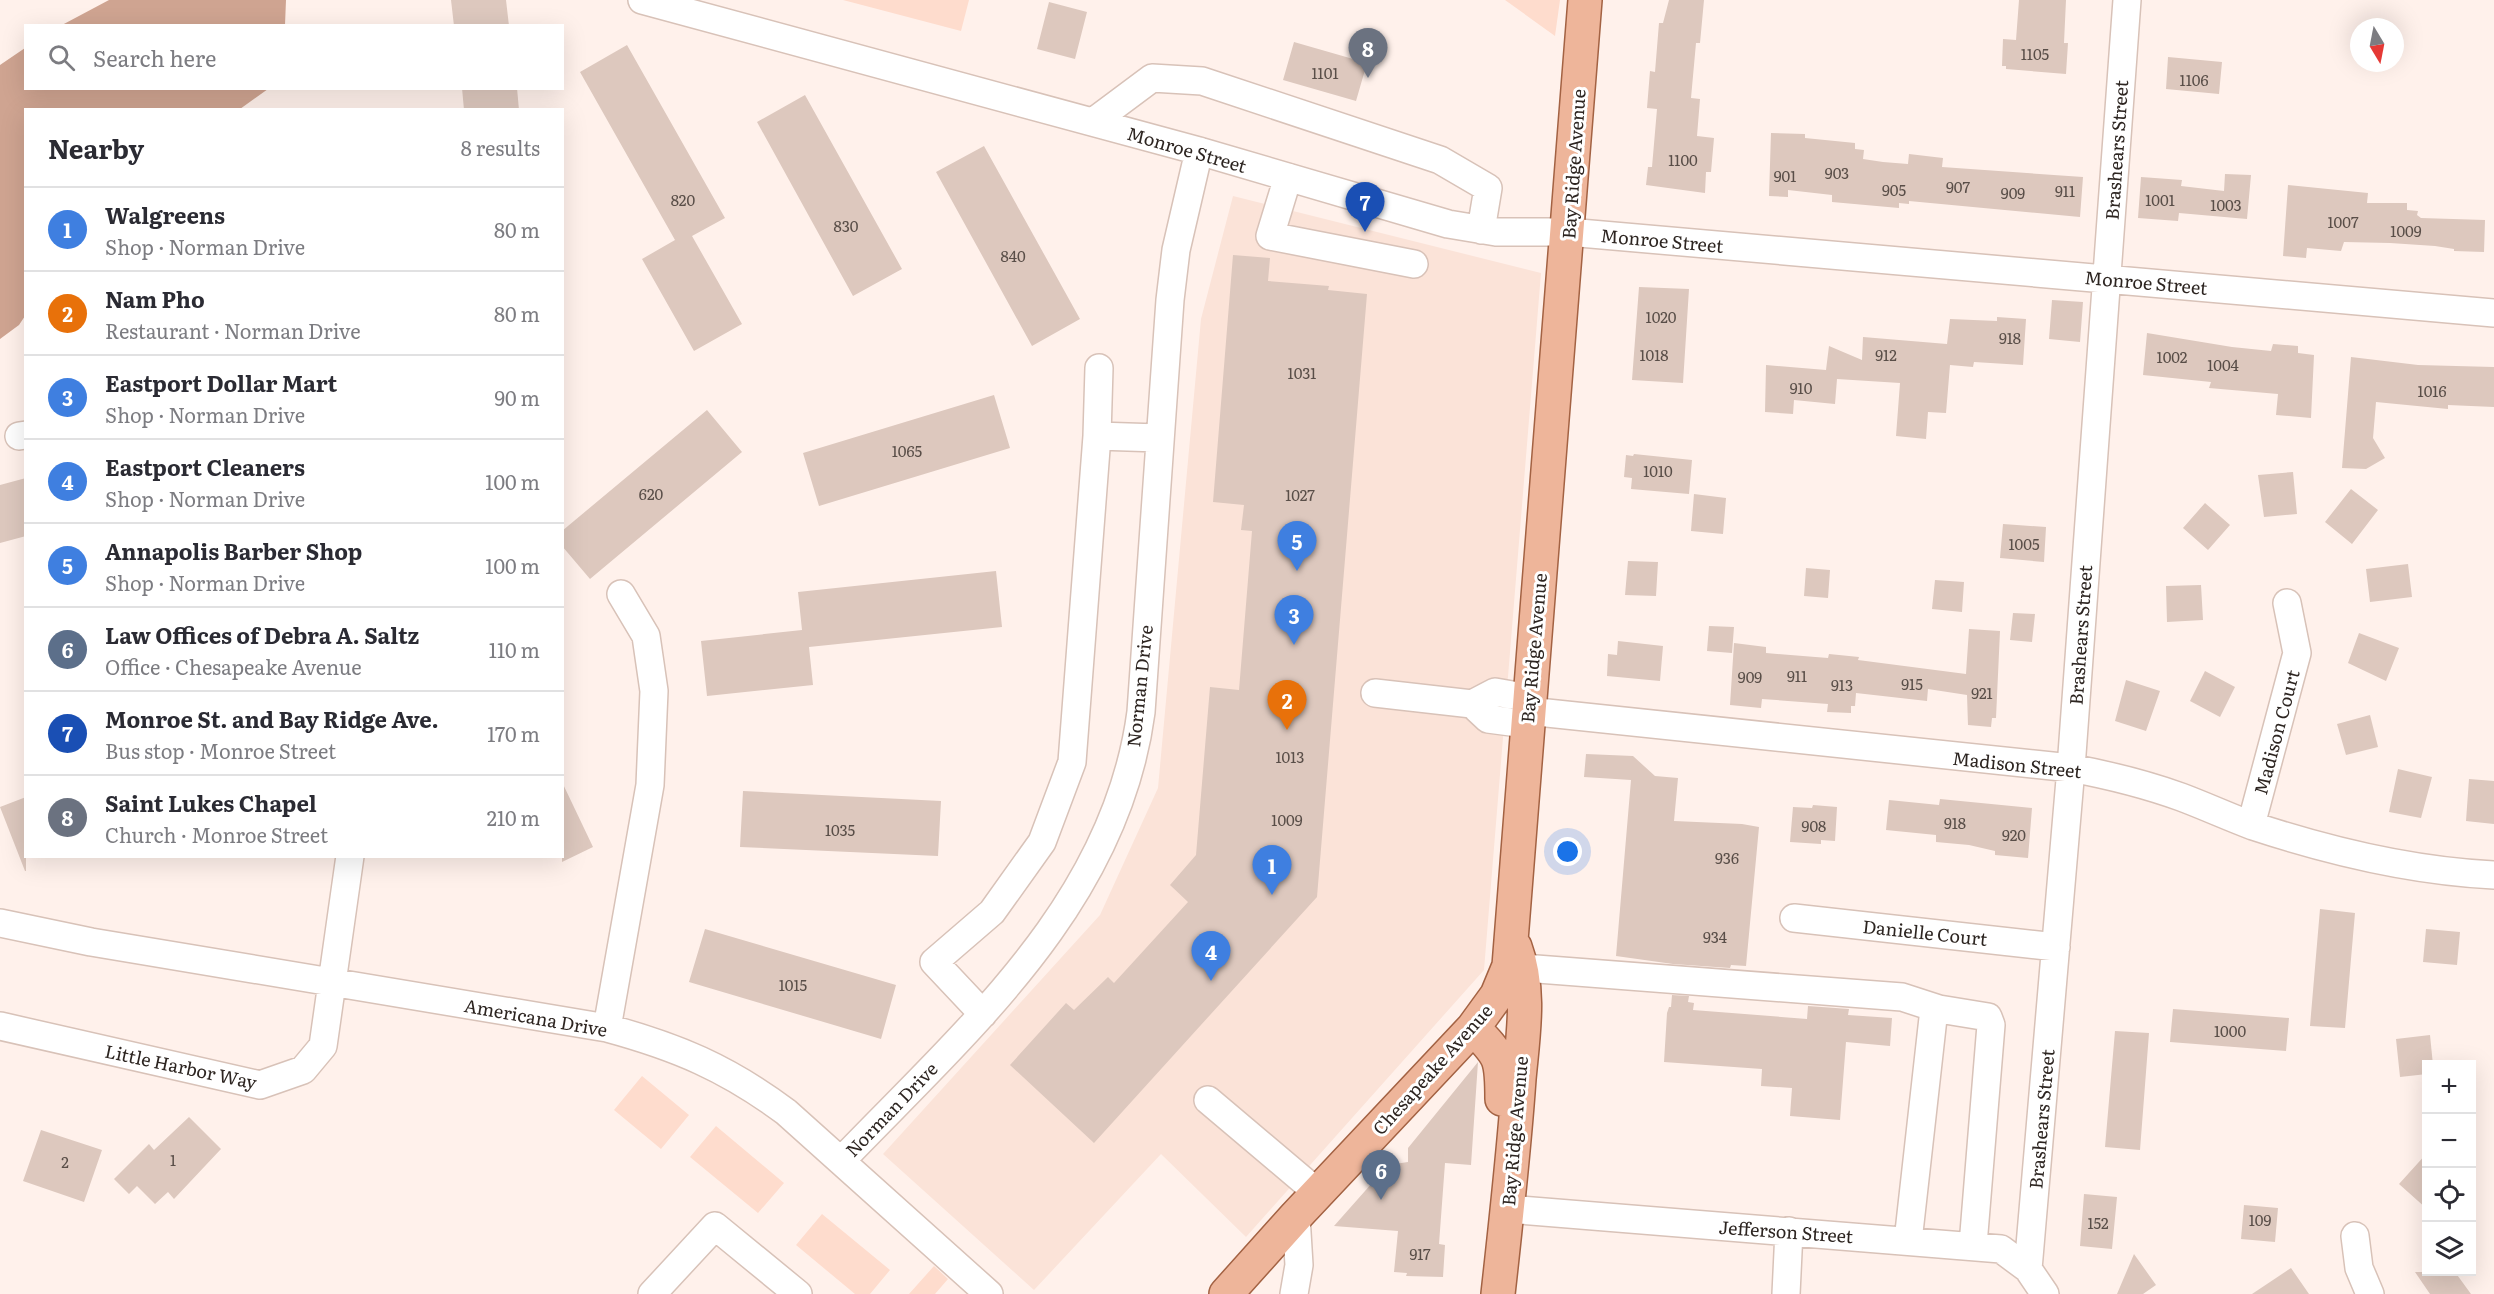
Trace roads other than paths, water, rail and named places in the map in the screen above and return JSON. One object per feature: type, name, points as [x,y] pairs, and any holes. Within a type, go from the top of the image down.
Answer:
[{"type":"main road","name":"Bay Ridge Avenue","points":[[1498,1294],[1515,1140],[1525,1005],[1523,968],[1511,935],[1585,0]]},
{"type":"main road","name":"Chesapeake Avenue","points":[[1227,1294],[1307,1204],[1473,1028],[1497,995],[1509,966],[1511,935]]},
{"type":"main road","points":[[1473,1028],[1496,1051],[1501,1063],[1502,1115],[1515,1140]]},
{"type":"street","name":"Monroe Street","points":[[642,0],[1198,151],[1448,224],[1481,230],[1568,232],[2494,313]]},
{"type":"street","name":"Brashears Street","points":[[2028,1269],[2071,768],[2127,0]]},
{"type":"street","points":[[1093,122],[1152,78],[1202,81],[1440,160],[1488,188],[1481,230]]},
{"type":"street","name":"Norman Drive","points":[[842,1160],[983,1014],[1048,934],[1077,892],[1101,849],[1126,778],[1141,712],[1159,438],[1176,250],[1198,151]]},
{"type":"street","points":[[1288,177],[1270,236],[1414,264]]},
{"type":"street","points":[[983,1014],[934,962],[992,912],[1042,842],[1072,762],[1097,436],[1099,368]]},
{"type":"street","points":[[1097,436],[1159,438]]},
{"type":"street","points":[[607,1028],[650,785],[654,691],[646,636],[621,594]]},
{"type":"street","name":"Madison Court","points":[[2251,825],[2297,653],[2288,603]]},
{"type":"street","name":"Madison Street","points":[[1375,693],[1472,704],[1488,719],[1528,711],[2071,768],[2118,777],[2179,796],[2251,825],[2341,853],[2401,866],[2494,875]]},
{"type":"street","name":"Little Harbor Way","points":[[0,1026],[260,1085],[303,1070],[322,1046],[350,858]]},
{"type":"street","name":"Danielle Court","points":[[1794,918],[2056,947]]},
{"type":"street","name":"Americana Drive","points":[[0,923],[91,942],[607,1028],[662,1043],[750,1085],[842,1160],[988,1294]]},
{"type":"street","points":[[1523,968],[1902,997],[1939,1010],[1988,1017],[1990,1025],[1973,1245]]},
{"type":"street","points":[[1908,1240],[1933,1018],[1939,1010]]},
{"type":"street","points":[[1208,1100],[1307,1204],[1294,1294]]},
{"type":"street","name":"Jefferson Street","points":[[1507,1209],[2001,1249],[2028,1269],[2045,1294]]},
{"type":"street","points":[[652,1294],[715,1226],[798,1294]]},
{"type":"street","points":[[1786,1294],[1790,1231]]},
{"type":"street","points":[[2355,1236],[2359,1268],[2370,1294]]},
{"type":"place","name":"Saint Lukes Chapel","points":[[1368,78]]},
{"type":"place","name":"Monroe St. and Bay Ridge Ave.","points":[[1365,232]]},
{"type":"place","name":"Annapolis Barber Shop","points":[[1297,571]]},
{"type":"place","name":"Eastport Dollar Mart","points":[[1294,645]]},
{"type":"place","name":"Nam Pho","points":[[1287,730]]},
{"type":"place","name":"Walgreens","points":[[1272,895]]},
{"type":"place","name":"Eastport Cleaners","points":[[1211,981]]},
{"type":"place","name":"Law Offices of Debra A. Saltz","points":[[1381,1200]]}]
